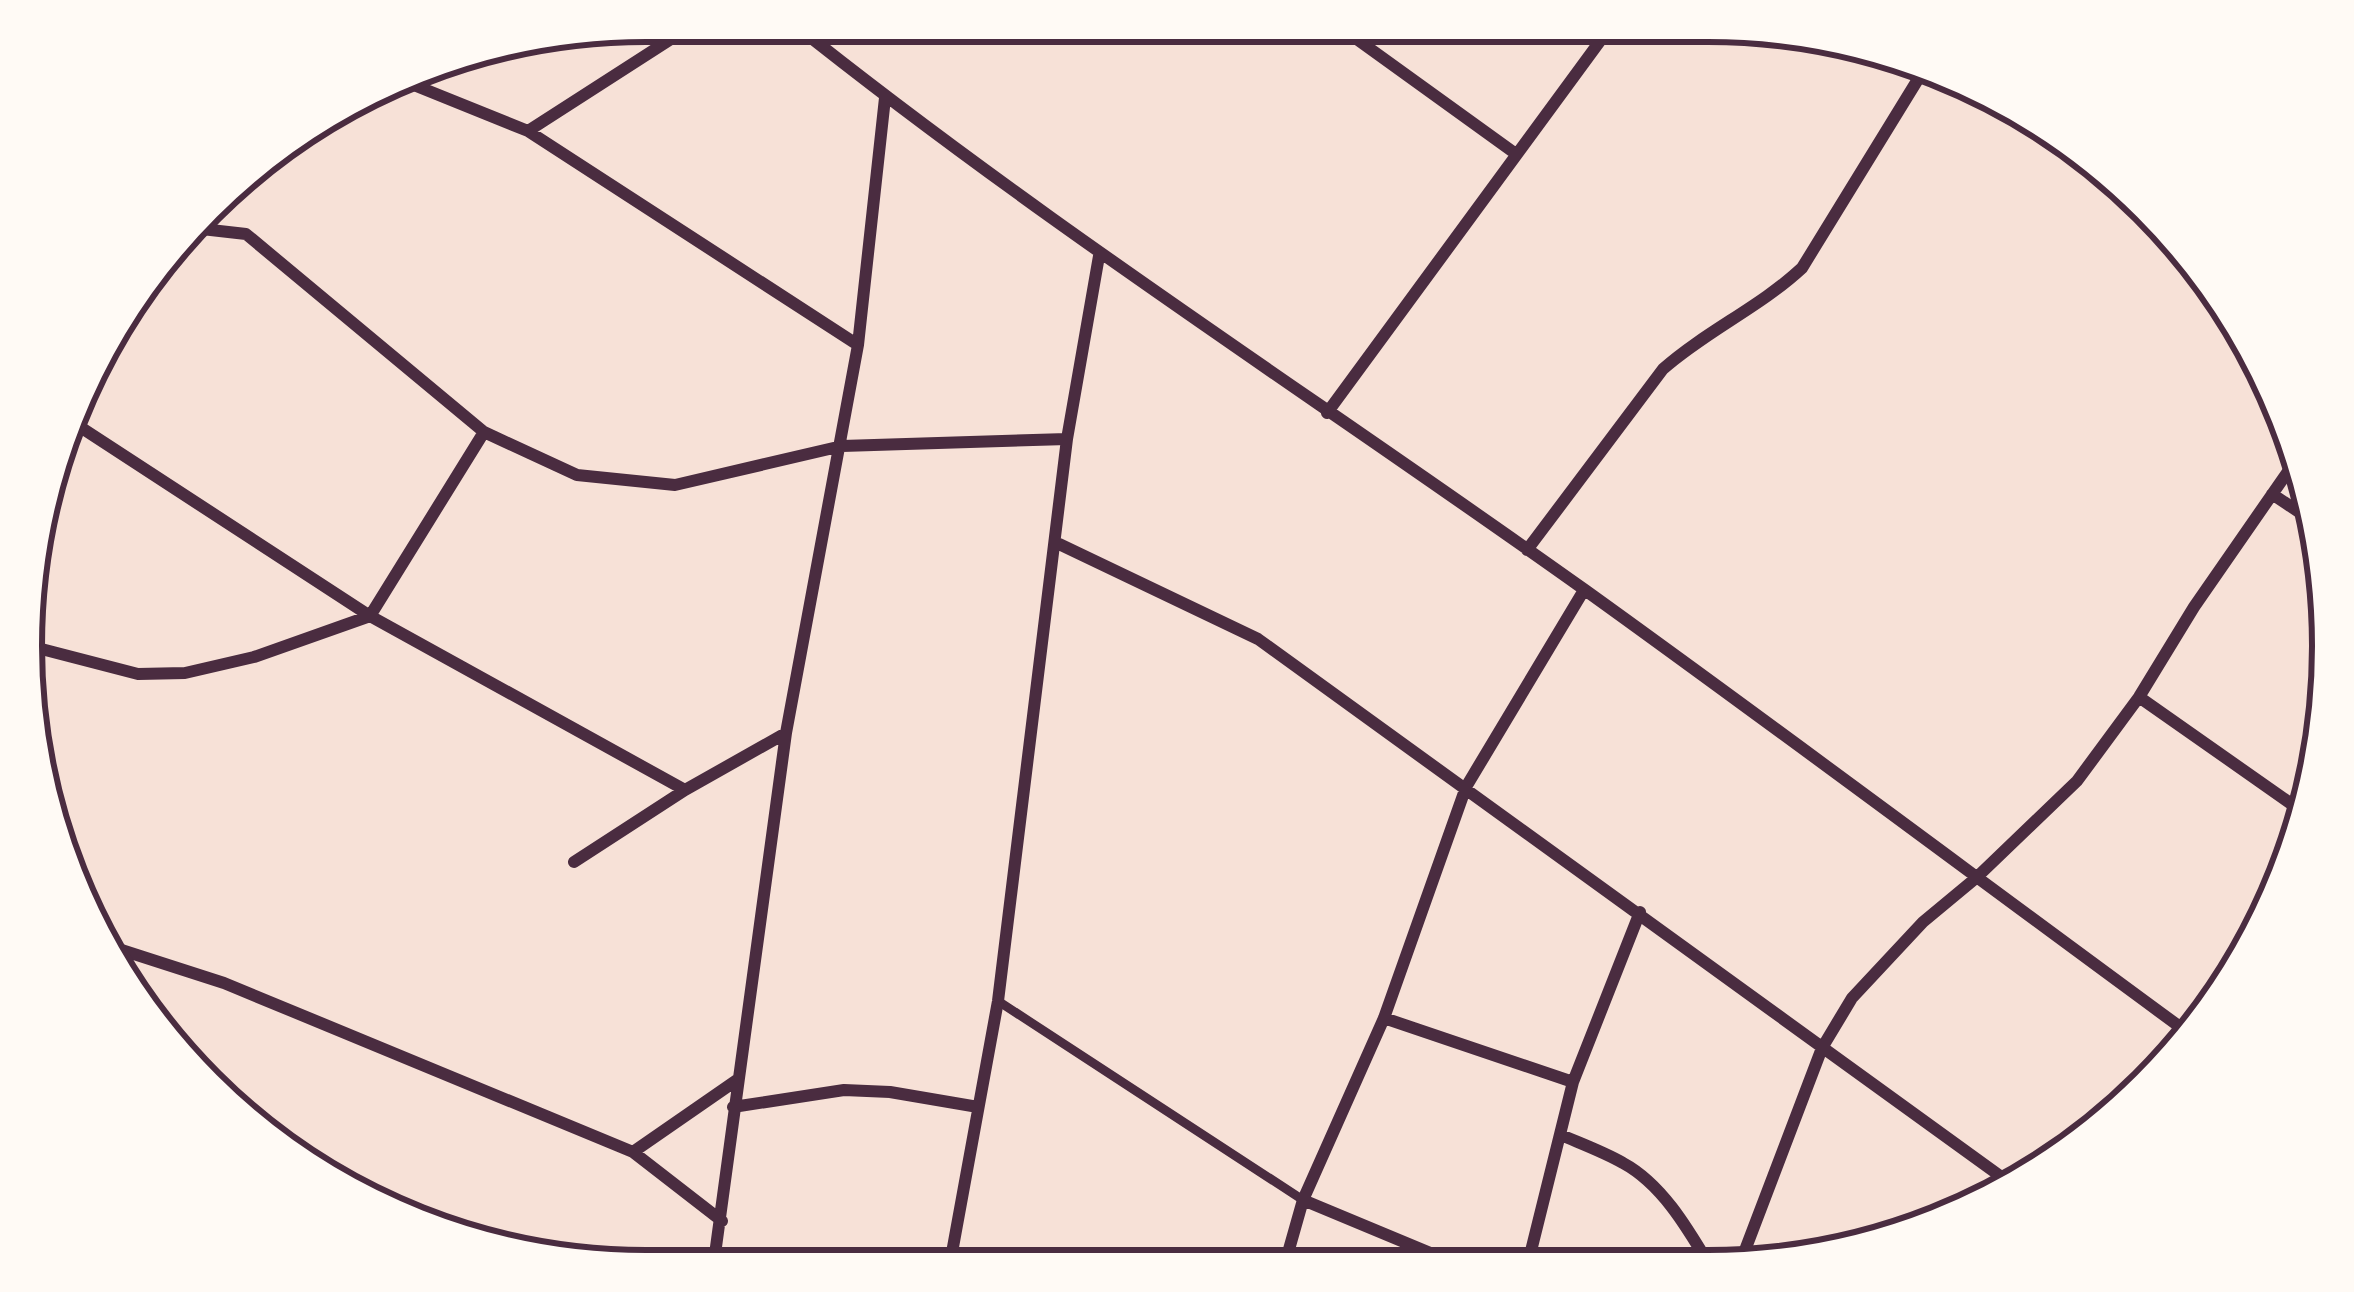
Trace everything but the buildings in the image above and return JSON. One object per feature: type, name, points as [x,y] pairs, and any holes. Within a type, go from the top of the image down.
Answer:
[{"type":"street","points":[[528,130],[666,42]]},
{"type":"street","points":[[816,42],[1099,256],[1585,590],[2178,1025]]},
{"type":"street","points":[[1361,42],[1516,154]]},
{"type":"street","points":[[1328,413],[1598,42]]},
{"type":"street","points":[[1527,550],[1663,369],[1802,268],[1918,80]]},
{"type":"street","points":[[418,87],[528,130],[858,345]]},
{"type":"street","points":[[717,1250],[786,733],[858,345],[885,98]]},
{"type":"street","points":[[209,230],[246,234],[484,432],[577,475],[675,484],[842,446],[1067,439]]},
{"type":"street","points":[[952,1250],[998,1001],[1067,439],[1099,256]]},
{"type":"street","points":[[83,429],[370,616],[685,790]]},
{"type":"street","points":[[42,649],[137,674],[185,673],[254,657],[370,616],[484,432]]},
{"type":"street","points":[[1745,1249],[1822,1048],[1852,998],[1923,922],[2077,781],[2139,697],[2286,474]]},
{"type":"street","points":[[2272,494],[2296,510]]},
{"type":"street","points":[[1057,543],[1258,639],[1640,912],[1995,1177]]},
{"type":"street","points":[[1289,1250],[1303,1200],[1384,1018],[1466,787],[1585,590]]},
{"type":"street","points":[[2139,697],[2291,803]]},
{"type":"street","points":[[574,862],[685,790],[786,733]]},
{"type":"street","points":[[1532,1250],[1573,1082],[1640,912]]},
{"type":"street","points":[[125,951],[224,983],[633,1153],[722,1221]]},
{"type":"street","points":[[1384,1018],[1573,1082]]},
{"type":"street","points":[[633,1153],[737,1080]]},
{"type":"street","points":[[733,1108],[844,1090],[978,1106]]},
{"type":"street","points":[[1562,1135],[1628,1165],[1688,1228],[1701,1250]]},
{"type":"street","points":[[1303,1200],[1423,1250]]},
{"type":"lane","points":[[998,1001],[1303,1200]]}]
